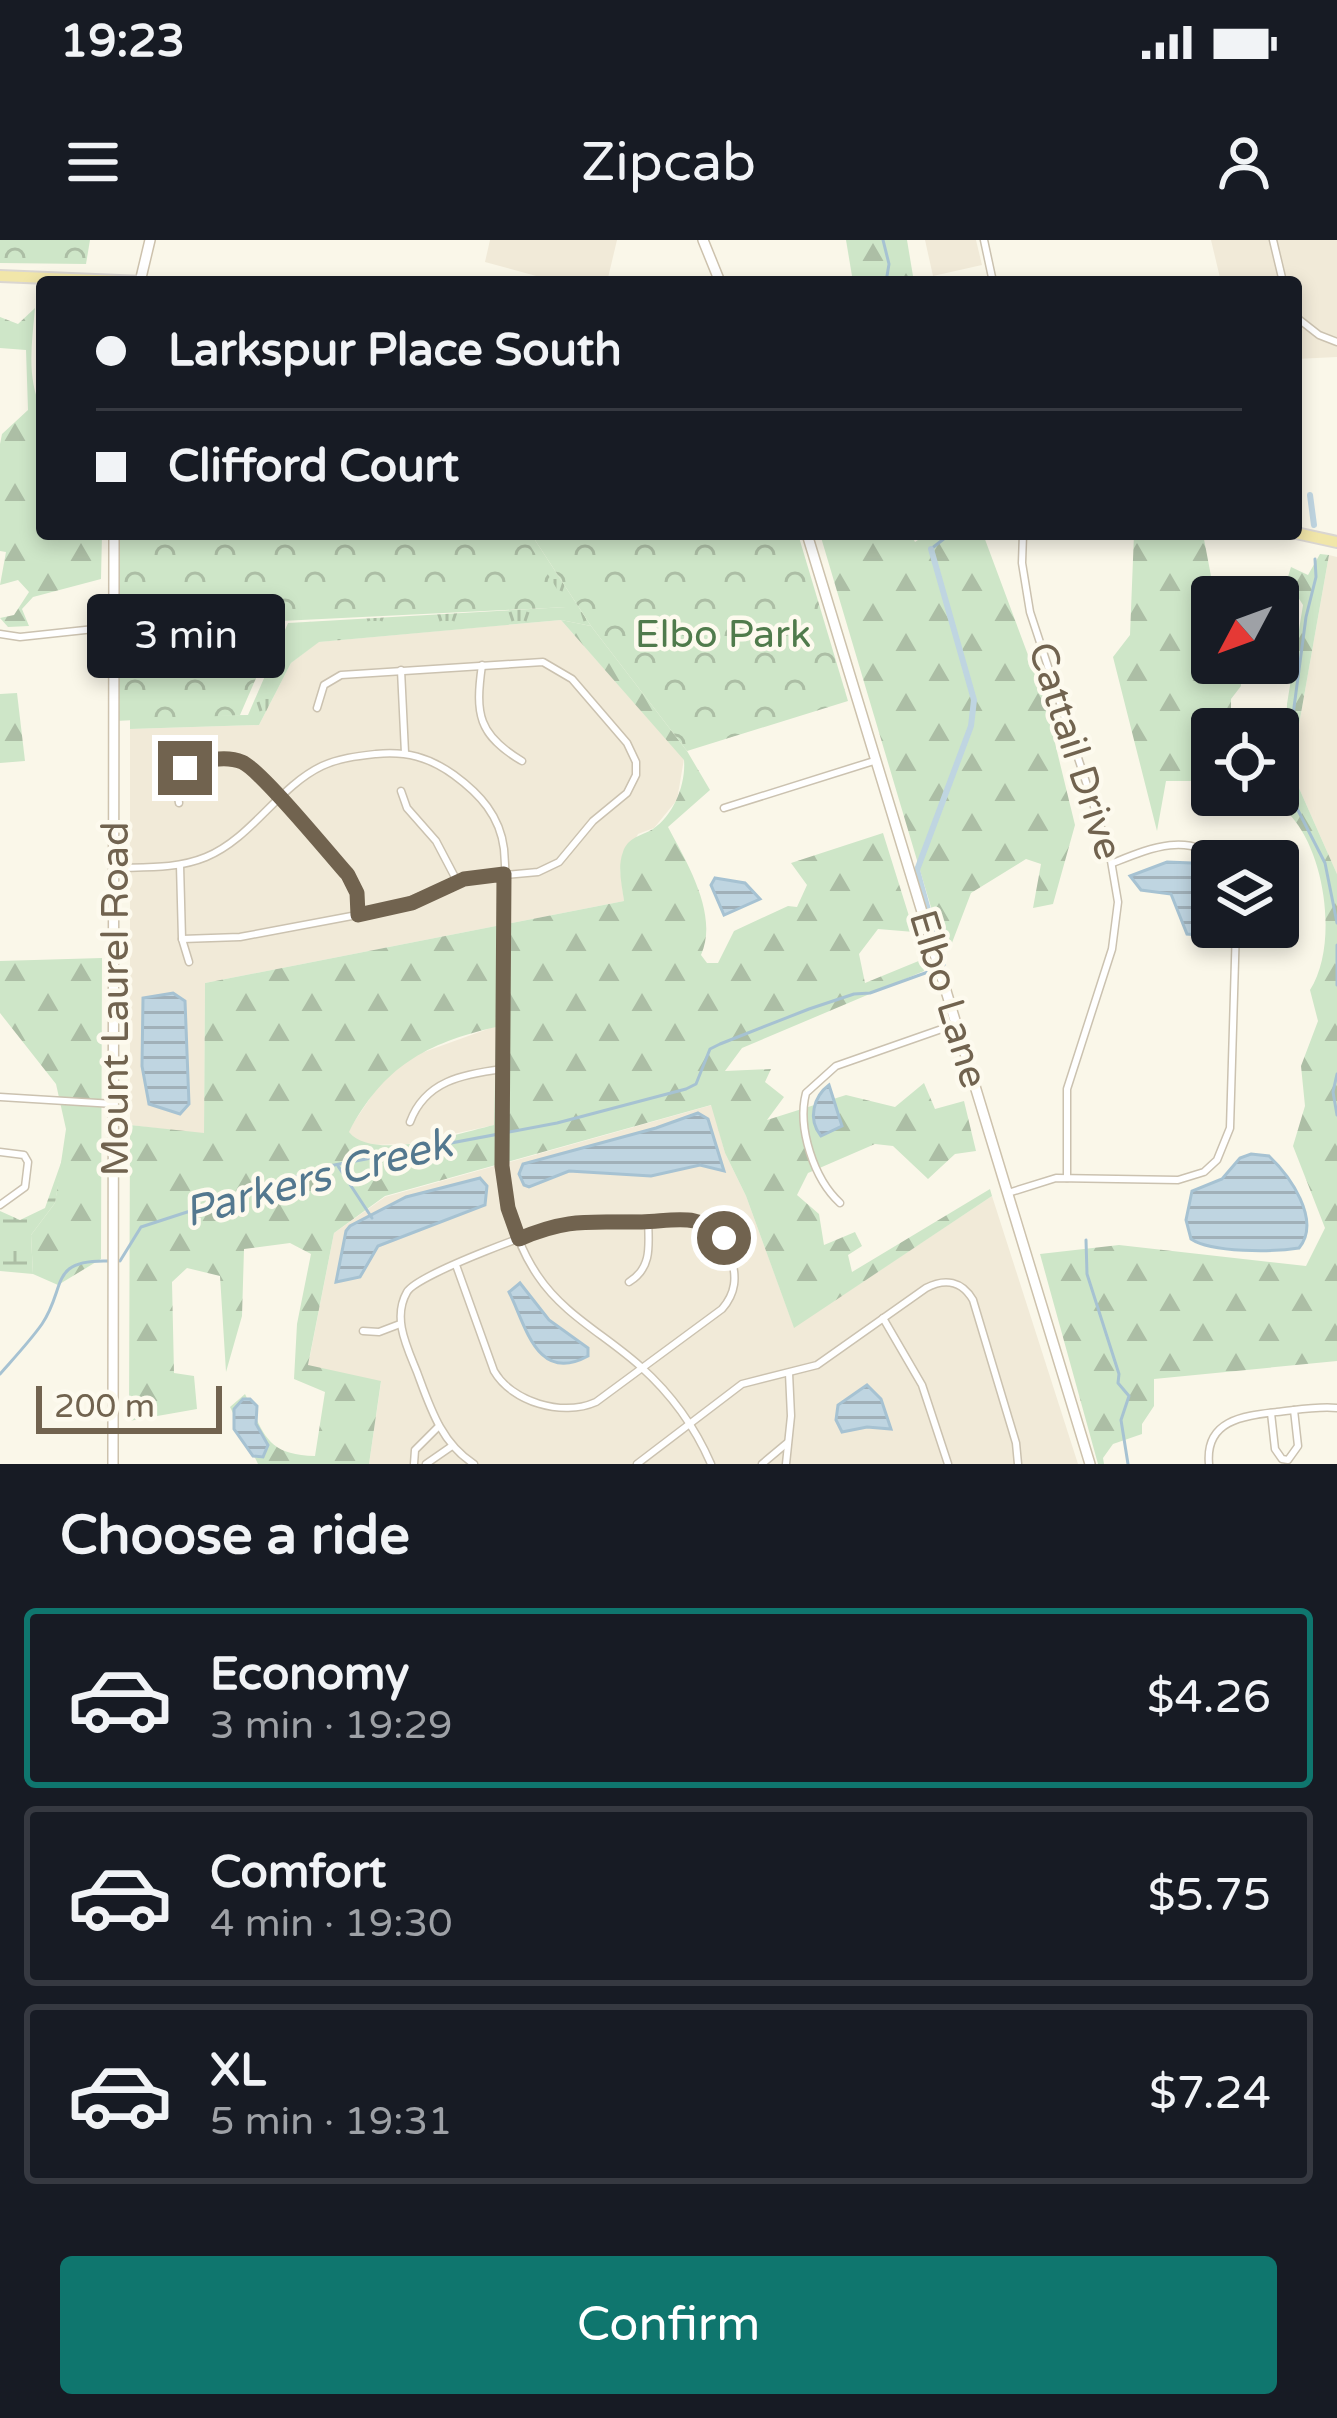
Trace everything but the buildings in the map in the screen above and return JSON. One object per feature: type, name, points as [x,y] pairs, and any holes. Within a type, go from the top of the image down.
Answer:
[{"type":"main road","points":[[0,276],[36,278]]},
{"type":"main road","points":[[1302,534],[1337,542]]},
{"type":"street","points":[[142,276],[150,240]]},
{"type":"street","points":[[703,240],[718,276]]},
{"type":"street","points":[[984,240],[991,276]]},
{"type":"street","points":[[1273,240],[1282,276]]},
{"type":"street","points":[[1302,321],[1337,342]]},
{"type":"street","name":"Mount Laurel Road","points":[[113,1464],[114,540]]},
{"type":"street","name":"Elbo Lane","points":[[809,540],[1090,1464]]},
{"type":"street","name":"Cattail Drive","points":[[1023,540],[1030,612],[1112,863],[1117,926],[1067,1089],[1066,1178]]},
{"type":"street","points":[[0,634],[20,637],[113,627]]},
{"type":"street","points":[[182,939],[247,936],[412,903],[457,881],[538,872],[559,862],[593,821],[627,794],[635,775],[636,762],[627,743],[572,679],[556,666],[536,661],[334,677],[324,685],[317,708]]},
{"type":"street","points":[[482,665],[479,686],[484,728],[495,744],[522,761]]},
{"type":"street","points":[[401,670],[405,754]]},
{"type":"street","points":[[115,868],[180,865],[224,847],[308,774],[327,764],[380,754],[405,754],[438,764],[488,806],[502,839],[503,1176],[519,1239],[554,1296],[642,1368],[689,1423],[711,1464]]},
{"type":"street","points":[[724,808],[874,761]]},
{"type":"street","points":[[179,802],[176,783],[194,763],[246,764],[351,880],[358,915]]},
{"type":"street","points":[[401,791],[407,808],[436,841],[457,881]]},
{"type":"street","points":[[1112,863],[1181,844],[1191,846]]},
{"type":"street","points":[[180,865],[182,939],[189,962]]},
{"type":"street","points":[[1008,1193],[1042,1180],[1066,1178],[1178,1180],[1204,1172],[1222,1153],[1232,1108],[1236,948]]},
{"type":"street","points":[[840,1203],[825,1189],[802,1121],[806,1093],[836,1066],[956,1024]]},
{"type":"street","points":[[410,1122],[417,1104],[432,1090],[473,1073],[502,1069]]},
{"type":"street","points":[[0,1097],[115,1104]]},
{"type":"street","points":[[0,1152],[24,1156],[28,1162],[26,1187],[0,1205]]},
{"type":"street","points":[[456,1265],[494,1371],[508,1390],[521,1399],[569,1407],[590,1406],[722,1309],[735,1282],[727,1245],[712,1227],[689,1219],[574,1221],[519,1239],[456,1265],[412,1285],[404,1298],[400,1324],[449,1448],[474,1464]]},
{"type":"street","points":[[628,1282],[646,1264],[648,1221]]},
{"type":"street","points":[[637,1464],[742,1384],[817,1364],[932,1285],[946,1282],[966,1289],[973,1300],[1012,1428],[1018,1464]]},
{"type":"street","points":[[883,1318],[922,1385],[948,1464]]},
{"type":"street","points":[[363,1331],[400,1324]]},
{"type":"street","points":[[786,1464],[789,1373]]},
{"type":"street","points":[[1209,1464],[1210,1445],[1222,1426],[1243,1416],[1337,1408]]},
{"type":"street","points":[[1271,1413],[1275,1449],[1288,1460],[1298,1446],[1294,1410]]},
{"type":"street","points":[[414,1464],[415,1450],[439,1426]]},
{"type":"street","points":[[763,1464],[789,1442]]},
{"type":"street","points":[[426,1464],[449,1448]]},
{"type":"shaded area","points":[[490,240],[617,240],[608,276],[536,276],[485,262]]},
{"type":"shaded area","points":[[925,240],[976,240],[982,265],[933,276]]},
{"type":"shaded area","points":[[1211,240],[1337,240],[1337,357],[1302,359],[1302,276],[1220,276]]},
{"type":"shaded area","points":[[1329,555],[1337,557],[1337,874],[1299,788],[1299,725]]},
{"type":"shaded area","points":[[561,620],[684,759],[677,800],[654,828],[638,834],[620,869],[624,901],[205,983],[204,1134],[130,1125],[130,729],[259,725],[291,663],[318,642]]},
{"type":"shaded area","points":[[496,1026],[494,1125],[408,1144],[368,1145],[348,1131],[381,1082],[413,1056]]},
{"type":"shaded area","points":[[712,1105],[725,1153],[746,1196],[794,1327],[992,1196],[1078,1464],[369,1464],[381,1382],[308,1366],[334,1233],[385,1197]]},
{"type":"green space","points":[[0,240],[90,240],[86,264],[0,263]]},
{"type":"green space","points":[[846,240],[907,240],[913,276],[852,276]]},
{"type":"green space","points":[[35,308],[31,360],[36,391],[36,540],[102,540],[101,579],[33,597],[22,609],[29,626],[8,627],[0,618],[14,615],[29,592],[18,580],[0,585],[6,552],[0,551],[0,444],[2,434],[28,410],[26,350],[0,348],[0,317],[18,324]]},
{"type":"green space","points":[[116,540],[527,540],[568,607],[281,621],[240,715],[115,721]]},
{"type":"green space","points":[[526,540],[535,540],[591,626],[561,620],[319,642],[291,663],[259,725],[130,729],[130,716],[248,715],[288,623],[566,607]]},
{"type":"green space","name":"Elbo Park","points":[[535,540],[800,540],[848,701],[687,751],[591,626]]},
{"type":"green space","points":[[822,540],[985,540],[1044,698],[1075,825],[1053,904],[1033,908],[1041,864],[1026,859],[971,893],[950,948],[944,951]]},
{"type":"green space","points":[[1134,540],[1204,540],[1211,576],[1191,576],[1191,684],[1241,686],[1231,699],[1231,708],[1191,708],[1191,781],[1166,781],[1157,831],[1113,657],[1130,635]]},
{"type":"green space","points":[[1320,554],[1329,555],[1299,725],[1299,708],[1287,708],[1287,704],[1290,684],[1299,684],[1303,605],[1299,576],[1288,576],[1291,567],[1308,575]]},
{"type":"green space","points":[[561,620],[591,626],[687,751],[710,790],[668,827],[703,906],[706,939],[701,955],[707,963],[718,963],[734,931],[788,906],[797,907],[807,885],[791,863],[883,833],[914,932],[878,929],[859,954],[865,983],[921,960],[924,971],[742,1048],[725,1071],[771,1069],[765,1082],[784,1097],[767,1120],[846,1095],[895,1107],[924,1083],[935,1109],[964,1101],[976,1151],[955,1154],[928,1179],[893,1146],[875,1144],[808,1173],[797,1195],[819,1214],[824,1245],[855,1232],[862,1246],[848,1255],[852,1272],[990,1189],[992,1196],[794,1328],[746,1196],[725,1153],[711,1105],[385,1196],[334,1233],[308,1365],[381,1381],[369,1464],[258,1464],[230,1407],[245,1394],[269,1440],[286,1452],[315,1456],[325,1392],[294,1379],[297,1324],[311,1254],[290,1243],[244,1249],[242,1316],[226,1372],[220,1276],[187,1268],[172,1282],[174,1373],[194,1376],[197,1409],[129,1421],[130,1125],[204,1133],[205,983],[624,901],[620,870],[625,847],[653,829],[673,807],[681,789],[684,760]],"holes":[[[496,1027],[494,1125],[396,1145],[361,1141],[349,1132],[376,1090],[409,1061],[448,1041]]]},
{"type":"green space","points":[[17,693],[25,761],[0,763],[0,694]]},
{"type":"green space","points":[[1299,788],[1337,874],[1337,1361],[1154,1379],[1154,1406],[1142,1424],[1142,1434],[1113,1444],[1104,1464],[1098,1464],[1040,1254],[1119,1245],[1306,1266],[1325,1228],[1293,1146],[1305,1106],[1301,1066],[1318,1021],[1310,990],[1324,952],[1325,905],[1315,859],[1292,817],[1299,816]]},
{"type":"green space","points":[[102,958],[101,1259],[58,1285],[33,1274],[31,1235],[55,1203],[66,1129],[56,1084],[0,1013],[0,961]]},
{"type":"green space","points":[[63,1157],[55,1203],[31,1235],[33,1274],[0,1271],[0,1211],[20,1220],[45,1208]]},
{"type":"water","points":[[1167,862],[1191,863],[1191,934],[1171,894],[1141,890],[1130,876]]},
{"type":"water","points":[[715,878],[745,883],[760,899],[724,915],[711,885]]},
{"type":"water","points":[[173,993],[185,1001],[189,1104],[180,1114],[149,1104],[142,1066],[143,998]]},
{"type":"water","points":[[829,1085],[842,1126],[821,1136],[814,1108]]},
{"type":"water","points":[[698,1113],[708,1119],[724,1171],[700,1165],[651,1176],[569,1171],[529,1187],[519,1174],[523,1164]]},
{"type":"water","points":[[1269,1156],[1300,1199],[1307,1224],[1299,1248],[1228,1249],[1191,1239],[1186,1220],[1192,1191],[1222,1179],[1240,1158]]},
{"type":"water","points":[[480,1178],[487,1186],[485,1205],[378,1246],[360,1277],[336,1282],[350,1226],[406,1197]]},
{"type":"water","points":[[520,1283],[549,1320],[588,1348],[588,1356],[571,1363],[545,1357],[528,1335],[509,1292]]},
{"type":"water","points":[[867,1385],[881,1399],[891,1429],[842,1432],[836,1420],[838,1405]]},
{"type":"water","points":[[243,1399],[257,1406],[256,1424],[268,1445],[263,1457],[253,1456],[234,1429],[234,1409]]},
{"type":"waterway","name":"Parkers Creek","points":[[883,240],[887,276]]},
{"type":"waterway","points":[[1310,495],[1314,525]]},
{"type":"waterway","name":"Parkers Creek","points":[[931,549],[942,540]]},
{"type":"waterway","name":"Parkers Creek","points":[[931,549],[974,700],[971,726],[917,870],[943,964]]},
{"type":"waterway","points":[[1315,559],[1284,783],[1325,863],[1337,923]]},
{"type":"waterway","points":[[1337,945],[1337,985]]},
{"type":"waterway","name":"Parkers Creek","points":[[120,1261],[141,1227],[329,1166],[557,1123],[686,1089],[696,1084],[710,1049],[720,1044],[809,1009],[928,972]]},
{"type":"waterway","points":[[1337,1074],[1333,1092],[1337,1115]]},
{"type":"waterway","points":[[338,1166],[372,1218]]},
{"type":"waterway","points":[[1086,1240],[1087,1274],[1118,1383],[1129,1396],[1121,1420],[1128,1464]]},
{"type":"waterway","name":"Parkers Creek","points":[[0,1374],[42,1324],[68,1270],[109,1261]]},
{"type":"route","points":[[185,768],[205,761],[236,760],[254,770],[348,875],[357,893],[358,915],[412,903],[464,879],[504,874],[502,1166],[508,1208],[519,1239],[558,1224],[596,1219],[698,1220],[724,1238]]}]
